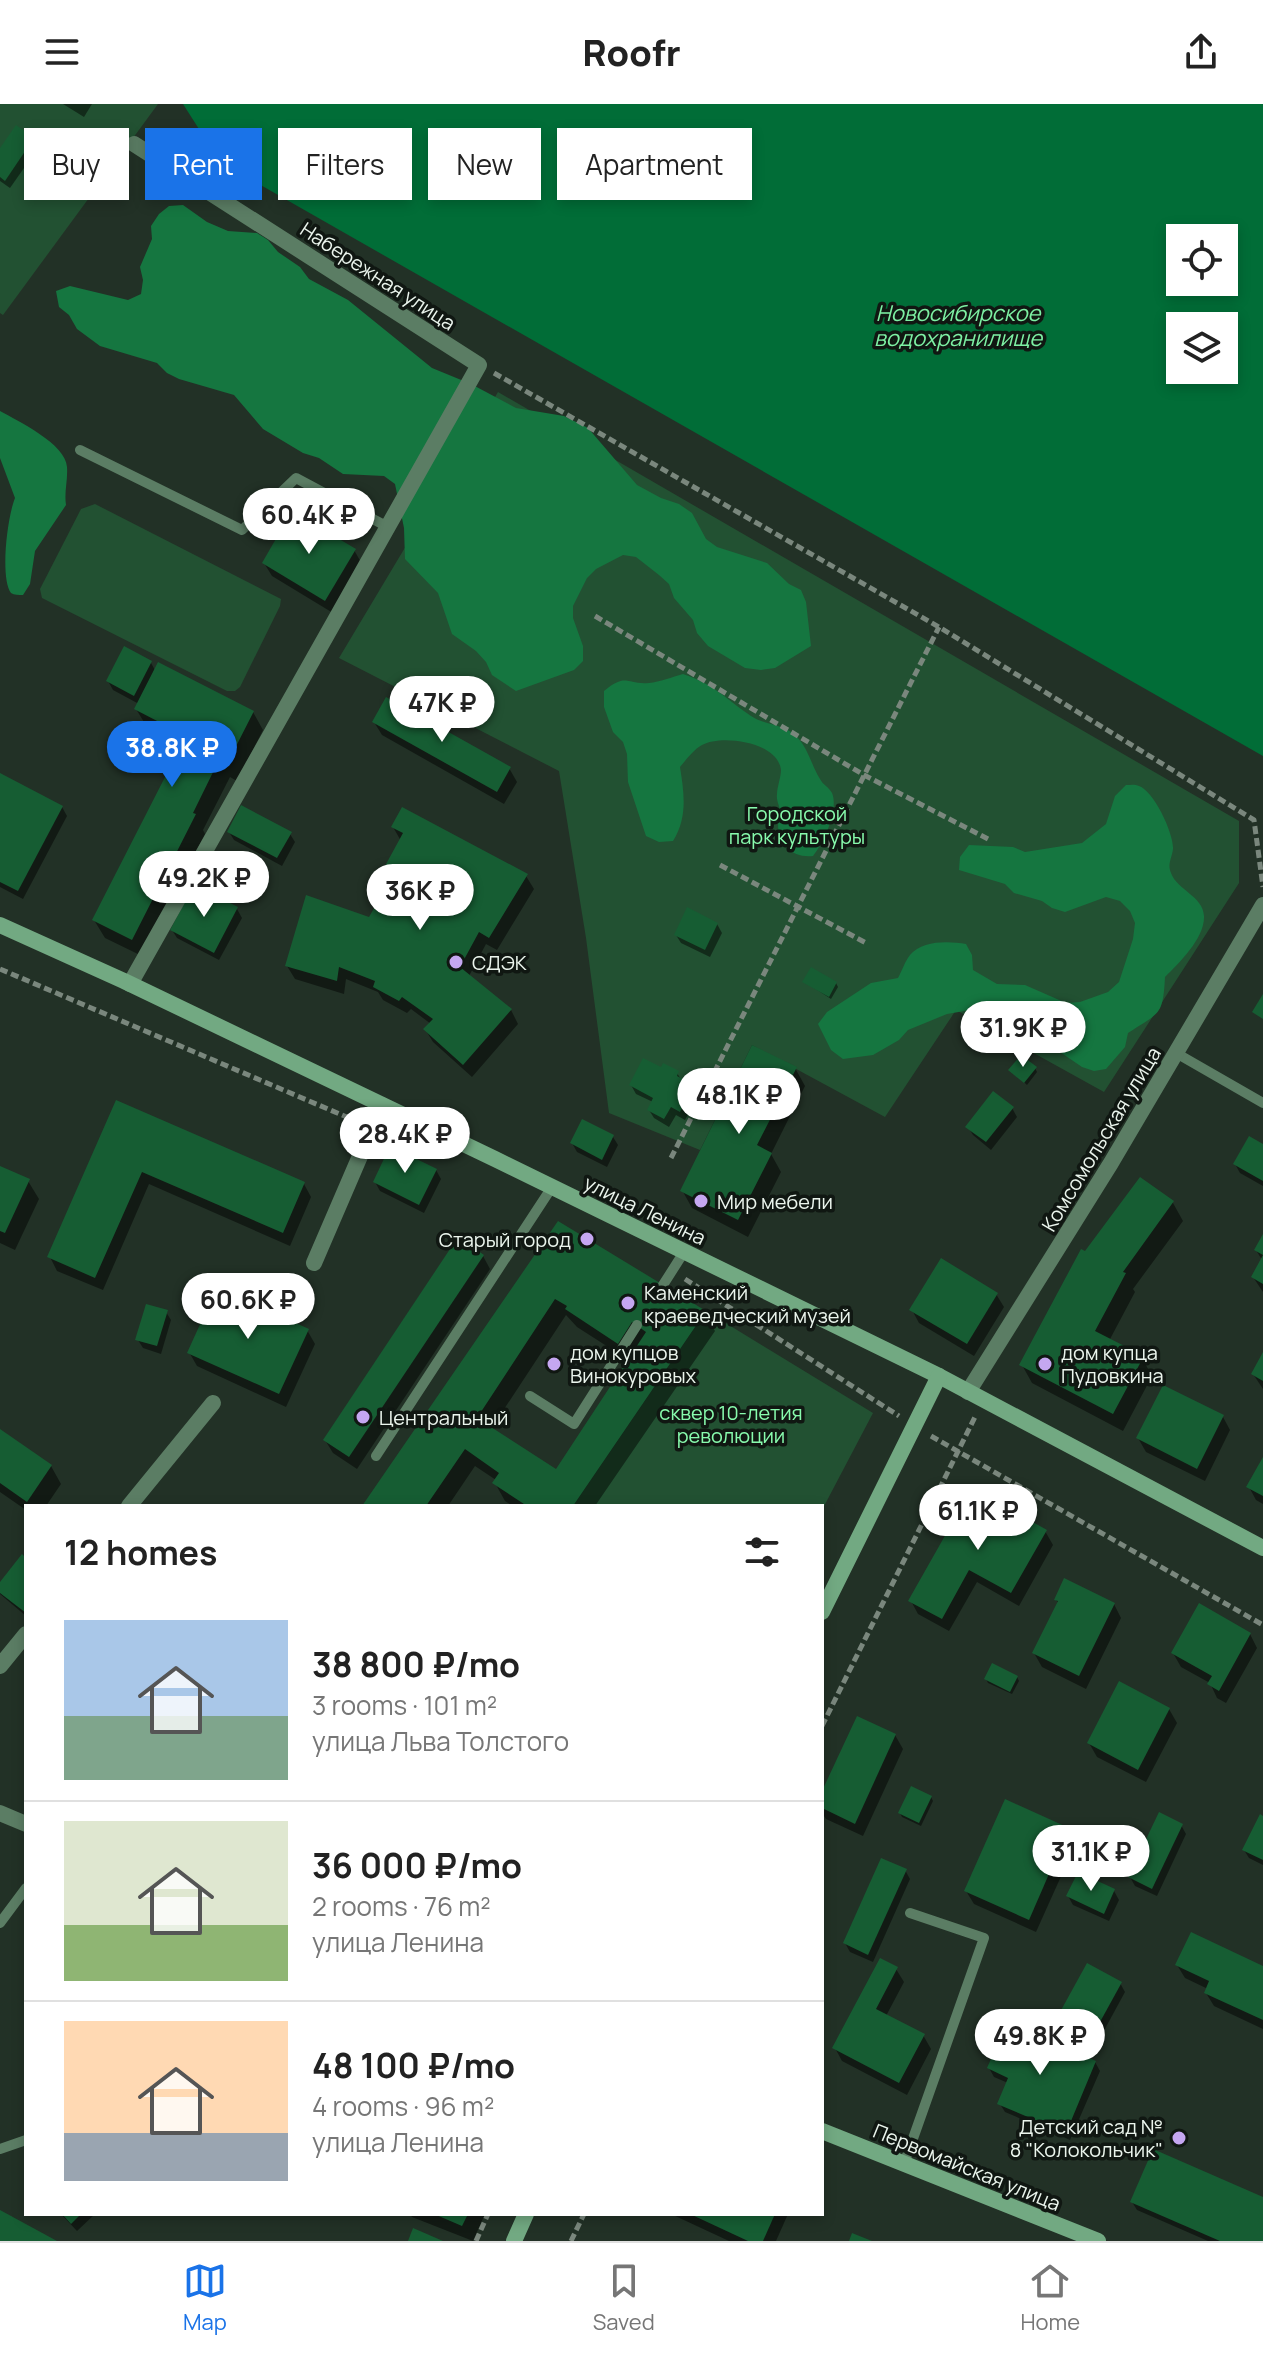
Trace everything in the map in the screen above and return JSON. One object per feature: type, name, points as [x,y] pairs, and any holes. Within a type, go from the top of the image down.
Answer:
[{"type":"street","name":"Набережная улица","points":[[134,144],[479,365]]},
{"type":"street","points":[[130,984],[479,365]]},
{"type":"street","name":"Комсомольская улица","points":[[968,1392],[1111,1163],[1263,905]]},
{"type":"street","name":"улица Ленина","points":[[0,925],[382,1105],[939,1376],[1263,1548]]},
{"type":"street","points":[[314,1263],[382,1105]]},
{"type":"street","points":[[824,1608],[939,1376]]},
{"type":"street","points":[[131,1504],[213,1403]]},
{"type":"street","points":[[0,1666],[24,1636]]},
{"type":"street","points":[[0,1813],[24,1823]]},
{"type":"street","name":"Первомайская улица","points":[[824,2132],[1098,2241]]},
{"type":"street","points":[[514,2241],[525,2216]]},
{"type":"lane","points":[[80,450],[242,530],[296,478],[386,526]]},
{"type":"lane","points":[[1176,1053],[1263,1103]]},
{"type":"lane","points":[[376,1456],[552,1187]]},
{"type":"lane","points":[[663,1285],[684,1252]]},
{"type":"lane","points":[[530,1396],[574,1424],[637,1325]]},
{"type":"lane","points":[[0,1923],[24,1891]]},
{"type":"lane","points":[[904,2164],[984,1938],[910,1913]]},
{"type":"lane","points":[[0,2149],[24,2141]]},
{"type":"path","points":[[479,365],[939,627],[1254,820],[1263,890]]},
{"type":"path","points":[[595,616],[864,775],[990,840]]},
{"type":"path","points":[[671,1158],[939,627]]},
{"type":"path","points":[[720,865],[868,944]]},
{"type":"path","points":[[0,969],[429,1153]]},
{"type":"path","points":[[672,1271],[955,1452],[1263,1625]]},
{"type":"path","points":[[824,1722],[955,1452],[984,1400]]},
{"type":"path","points":[[476,2241],[487,2216]]},
{"type":"path","points":[[571,2241],[583,2216]]},
{"type":"green space","points":[[0,104],[158,104],[129,143],[129,128],[24,128],[24,200],[87,200],[3,315],[0,313]]},
{"type":"green space","points":[[183,205],[207,222],[228,231],[257,233],[268,240],[278,252],[300,267],[309,279],[348,300],[432,368],[516,408],[564,416],[588,428],[637,485],[692,513],[706,539],[717,547],[767,563],[789,584],[801,590],[806,602],[811,646],[775,668],[745,668],[708,646],[697,633],[693,620],[674,598],[669,584],[636,557],[623,555],[596,569],[587,578],[573,606],[573,618],[583,646],[583,661],[574,670],[516,691],[492,675],[476,651],[452,634],[438,593],[405,559],[404,528],[395,484],[384,476],[343,474],[319,458],[303,453],[263,429],[234,395],[179,379],[157,363],[100,346],[77,329],[69,315],[59,307],[56,291],[70,286],[128,300],[141,294],[143,280],[140,267],[152,239],[151,226],[169,206]]},
{"type":"green space","name":"Городской парк культуры","points":[[498,392],[1239,821],[1239,883],[1104,1092],[956,1010],[885,1117],[752,1045],[700,1150],[609,1113],[586,938],[559,771],[339,658]]},
{"type":"green space","points":[[0,411],[50,442],[65,458],[67,467],[66,505],[35,551],[30,584],[23,595],[11,593],[6,575],[7,533],[15,498],[0,458]]},
{"type":"green space","points":[[95,504],[281,599],[240,687],[235,691],[227,691],[42,598],[40,589],[81,509]]},
{"type":"green space","points":[[683,674],[712,687],[756,719],[791,732],[800,741],[834,800],[829,826],[813,856],[793,853],[781,839],[777,797],[781,770],[778,760],[760,747],[735,741],[711,742],[693,752],[680,767],[683,814],[673,841],[659,842],[646,836],[628,782],[627,754],[623,742],[613,732],[604,707],[604,691],[622,681],[649,683]]},
{"type":"green space","points":[[1126,785],[1137,785],[1157,804],[1172,842],[1171,873],[1199,903],[1204,916],[1196,941],[1165,977],[1158,1012],[1128,1033],[1125,1047],[1106,1069],[1094,1071],[1082,1067],[1038,1037],[1012,1028],[989,1011],[976,1009],[947,1014],[908,1030],[899,1040],[873,1055],[843,1059],[831,1050],[818,1024],[827,1012],[871,983],[898,978],[910,955],[929,944],[966,944],[972,955],[973,970],[997,984],[1025,985],[1066,1003],[1080,1002],[1108,992],[1119,982],[1133,939],[1135,923],[1130,911],[1120,901],[1106,897],[1065,912],[1014,893],[1005,884],[959,870],[960,857],[969,845],[1013,847],[1025,852],[1082,843],[1106,824],[1115,796]]},
{"type":"green space","name":"сквер 10-летия революции","points":[[706,1311],[873,1413],[824,1506],[574,1504]]},
{"type":"water","name":"Новосибирское водохранилище","points":[[183,104],[1263,104],[1263,756],[287,200],[412,200],[412,128],[278,128],[278,195],[262,186],[262,128],[198,128]]},
{"type":"building","points":[[16,125],[24,131],[24,153],[5,181],[0,177],[0,148]]},
{"type":"building","points":[[292,511],[356,549],[325,601],[262,563]]},
{"type":"building","points":[[124,646],[152,661],[134,696],[106,681]]},
{"type":"building","points":[[158,662],[254,711],[227,764],[219,760],[193,813],[196,814],[132,940],[92,920],[186,736],[134,709]]},
{"type":"building","points":[[386,697],[511,767],[497,792],[372,722]]},
{"type":"building","points":[[0,773],[63,806],[18,891],[0,882]]},
{"type":"building","points":[[241,805],[292,832],[277,858],[227,832]]},
{"type":"building","points":[[402,807],[528,874],[489,938],[479,932],[460,967],[512,1009],[463,1065],[423,1029],[433,1019],[402,997],[399,1001],[373,987],[375,981],[339,967],[337,981],[285,966],[306,895],[369,917],[389,882],[379,877],[403,833],[391,827]]},
{"type":"building","points":[[194,885],[238,907],[214,953],[170,930]]},
{"type":"building","points":[[687,907],[718,923],[705,950],[674,935]]},
{"type":"building","points":[[811,967],[837,982],[829,997],[802,982]]},
{"type":"building","points":[[1263,994],[1263,1019],[1252,1012]]},
{"type":"building","points":[[752,1045],[797,1067],[757,1145],[772,1153],[738,1220],[680,1191]]},
{"type":"building","points":[[1021,1055],[1037,1067],[1024,1083],[1008,1070]]},
{"type":"building","points":[[643,1058],[679,1071],[677,1076],[694,1085],[680,1112],[671,1107],[664,1119],[647,1110],[653,1098],[629,1085]]},
{"type":"building","points":[[993,1091],[1014,1107],[986,1142],[965,1127]]},
{"type":"building","points":[[116,1100],[305,1182],[283,1233],[142,1172],[95,1278],[47,1257]]},
{"type":"building","points":[[582,1119],[614,1135],[602,1160],[570,1143]]},
{"type":"building","points":[[1249,1136],[1263,1144],[1263,1181],[1233,1164]]},
{"type":"building","points":[[390,1146],[437,1169],[419,1205],[373,1182]]},
{"type":"building","points":[[0,1166],[30,1179],[5,1233],[0,1231]]},
{"type":"building","points":[[1140,1177],[1174,1201],[1123,1272],[1126,1273],[1095,1331],[1144,1356],[1113,1414],[1019,1365],[1081,1249],[1085,1251]]},
{"type":"building","points":[[558,1221],[706,1311],[574,1504],[524,1504],[492,1483],[499,1473],[465,1449],[427,1504],[363,1504]],"holes":[[[555,1299],[567,1306],[565,1309],[618,1344],[632,1322],[646,1332],[556,1469],[477,1418]]]},
{"type":"building","points":[[1263,1234],[1263,1255],[1254,1250]]},
{"type":"building","points":[[458,1237],[484,1255],[349,1457],[323,1440]]},
{"type":"building","points":[[1263,1255],[1263,1284],[1251,1277]]},
{"type":"building","points":[[941,1258],[998,1293],[967,1344],[909,1310]]},
{"type":"building","points":[[217,1287],[309,1329],[279,1394],[187,1353]]},
{"type":"building","points":[[146,1304],[168,1310],[157,1346],[135,1340]]},
{"type":"building","points":[[1263,1352],[1263,1381],[1251,1374]]},
{"type":"building","points":[[1163,1385],[1224,1415],[1197,1469],[1136,1438]]},
{"type":"building","points":[[0,1429],[52,1465],[27,1502],[0,1483]]},
{"type":"building","points":[[1263,1457],[1263,1496],[1246,1487]]},
{"type":"building","points":[[972,1488],[1047,1530],[1011,1593],[969,1570],[942,1619],[908,1601]]},
{"type":"building","points":[[22,1554],[24,1611],[0,1593],[0,1582]]},
{"type":"building","points":[[1064,1578],[1115,1603],[1079,1676],[1032,1653],[1058,1601],[1054,1600]]},
{"type":"building","points":[[1199,1603],[1251,1633],[1219,1691],[1207,1684],[1212,1676],[1171,1653]]},
{"type":"building","points":[[992,1663],[1018,1676],[1010,1692],[984,1679]]},
{"type":"building","points":[[1119,1681],[1170,1708],[1138,1770],[1087,1743]]},
{"type":"building","points":[[857,1716],[896,1734],[855,1824],[824,1809],[824,1787]]},
{"type":"building","points":[[911,1786],[932,1796],[919,1823],[898,1813]]},
{"type":"building","points":[[1005,1799],[1069,1828],[1029,1920],[964,1891]]},
{"type":"building","points":[[1159,1812],[1183,1824],[1152,1889],[1128,1877]]},
{"type":"building","points":[[1260,1814],[1263,1816],[1263,1860],[1242,1850]]},
{"type":"building","points":[[881,1858],[907,1869],[868,1955],[843,1943]]},
{"type":"building","points":[[1078,1872],[1115,1889],[1104,1914],[1066,1896]]},
{"type":"building","points":[[1191,1932],[1263,1966],[1263,2020],[1204,1993],[1209,1981],[1175,1965]]},
{"type":"building","points":[[880,1958],[898,1967],[876,2009],[925,2034],[899,2083],[832,2048]]},
{"type":"building","points":[[1087,1963],[1122,1982],[1089,2042],[1054,2023]]},
{"type":"building","points":[[1007,2022],[1096,2061],[1066,2133],[997,2104],[1008,2078],[987,2068]]},
{"type":"building","points":[[1153,2149],[1263,2197],[1263,2241],[1220,2241],[1130,2202]]},
{"type":"building","points":[[0,2210],[57,2241],[0,2241]]},
{"type":"building","points":[[64,2216],[79,2216],[71,2224]]},
{"type":"building","points":[[439,2216],[467,2216],[462,2226]]},
{"type":"building","points":[[694,2216],[774,2216],[763,2241],[748,2241]]},
{"type":"building","points":[[413,2228],[443,2241],[408,2241]]},
{"type":"building","points":[[852,2233],[872,2241],[849,2241]]},
{"type":"place","name":"СДЭК","points":[[456,962]]},
{"type":"place","name":"Мир мебели","points":[[701,1201]]},
{"type":"place","name":"Старый город","points":[[587,1239]]},
{"type":"place","name":"Каменский краеведческий музей","points":[[628,1303]]},
{"type":"place","name":"дом купцов Винокуровых","points":[[554,1364]]},
{"type":"place","name":"дом купца Пудовкина","points":[[1045,1364]]},
{"type":"place","name":"Центральный","points":[[363,1417]]},
{"type":"place","name":"Детский сад № 8 \"Колокольчик\"","points":[[1179,2138]]}]
